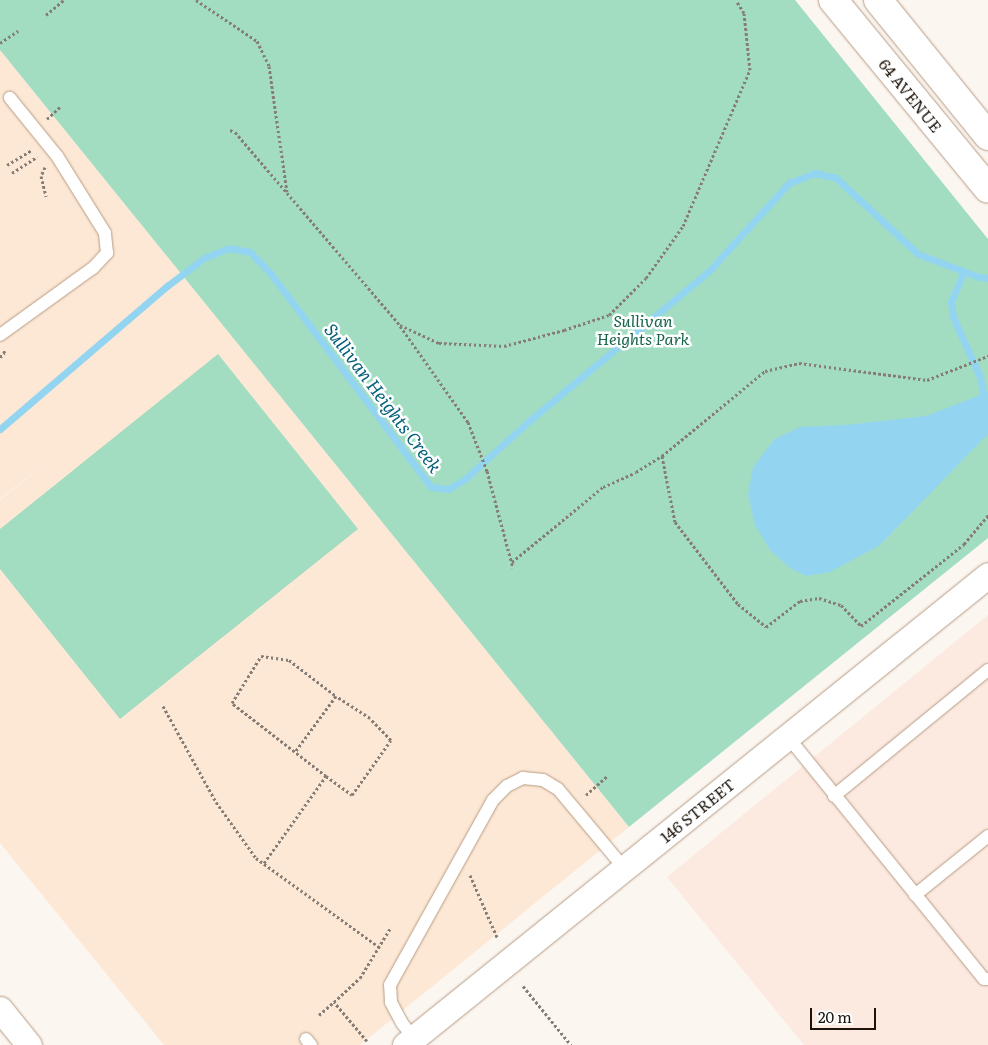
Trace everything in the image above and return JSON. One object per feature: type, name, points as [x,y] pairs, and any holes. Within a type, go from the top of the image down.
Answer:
[{"type":"main road","name":"64 AVENUE","points":[[833,0],[988,189]]},
{"type":"main road","name":"64 AVENUE","points":[[878,0],[988,136]]},
{"type":"street","name":"146 STREET","points":[[410,1041],[988,575]]},
{"type":"street","points":[[3,1020],[29,1045]]},
{"type":"lane","points":[[0,335],[93,268],[107,253],[105,233],[57,156],[10,98]]},
{"type":"lane","points":[[834,796],[988,670]]},
{"type":"lane","points":[[788,737],[984,979],[988,979]]},
{"type":"lane","points":[[410,1041],[391,1002],[390,985],[493,800],[507,786],[523,778],[542,780],[558,789],[624,868]]},
{"type":"lane","points":[[915,895],[988,836]]},
{"type":"path","points":[[46,15],[64,0]]},
{"type":"path","points":[[196,0],[257,41],[269,66],[287,192]]},
{"type":"path","points":[[400,325],[439,343],[504,346],[564,330],[609,315],[646,278],[683,226],[750,70],[744,13],[736,0]]},
{"type":"path","points":[[0,43],[18,31]]},
{"type":"path","points":[[43,122],[60,107]]},
{"type":"path","points":[[230,130],[235,132],[400,325],[468,422],[488,471],[513,568]]},
{"type":"path","points":[[7,165],[35,148]]},
{"type":"path","points":[[12,173],[37,158]]},
{"type":"path","points":[[46,164],[41,176],[46,196]]},
{"type":"path","points":[[512,562],[603,487],[636,472],[662,456],[765,371],[800,363],[927,380],[987,356]]},
{"type":"path","points":[[662,456],[675,522],[738,604],[766,627],[800,601],[819,598],[841,605],[861,626],[964,544],[988,515]]},
{"type":"path","points":[[261,656],[289,660],[336,696],[370,718],[391,740],[352,795],[295,752],[232,703],[261,656]]},
{"type":"path","points":[[295,752],[336,696]]},
{"type":"path","points":[[163,706],[216,802],[256,858],[379,947]]},
{"type":"path","points":[[264,863],[326,776]]},
{"type":"path","points":[[586,795],[607,776]]},
{"type":"path","points":[[468,870],[497,937]]},
{"type":"path","points":[[318,1015],[360,978],[391,927]]},
{"type":"path","points":[[523,986],[571,1045]]},
{"type":"path","points":[[334,1002],[368,1041]]},
{"type":"shaded area","points":[[0,50],[629,827],[360,1045],[164,1045],[0,843],[0,500],[53,457],[0,499]]},
{"type":"shaded area","points":[[988,615],[988,1045],[804,1045],[667,877]]},
{"type":"green space","name":"Sullivan Heights Park","points":[[0,0],[795,0],[988,239],[988,538],[629,827],[0,50]]},
{"type":"green space","points":[[218,354],[358,529],[120,719],[0,569],[0,529]]},
{"type":"water","points":[[988,392],[988,434],[880,545],[830,572],[806,576],[790,568],[770,550],[755,525],[748,495],[753,467],[775,439],[800,427],[846,425],[926,416]]},
{"type":"waterway","name":"Sullivan Heights Creek","points":[[0,429],[167,286],[204,258],[229,248],[250,252],[271,274],[431,487],[448,489],[465,479],[529,421],[710,270],[789,183],[815,173],[836,178],[918,254],[979,277],[988,278]]},
{"type":"waterway","points":[[964,271],[951,301],[953,317],[980,377],[983,393]]}]
